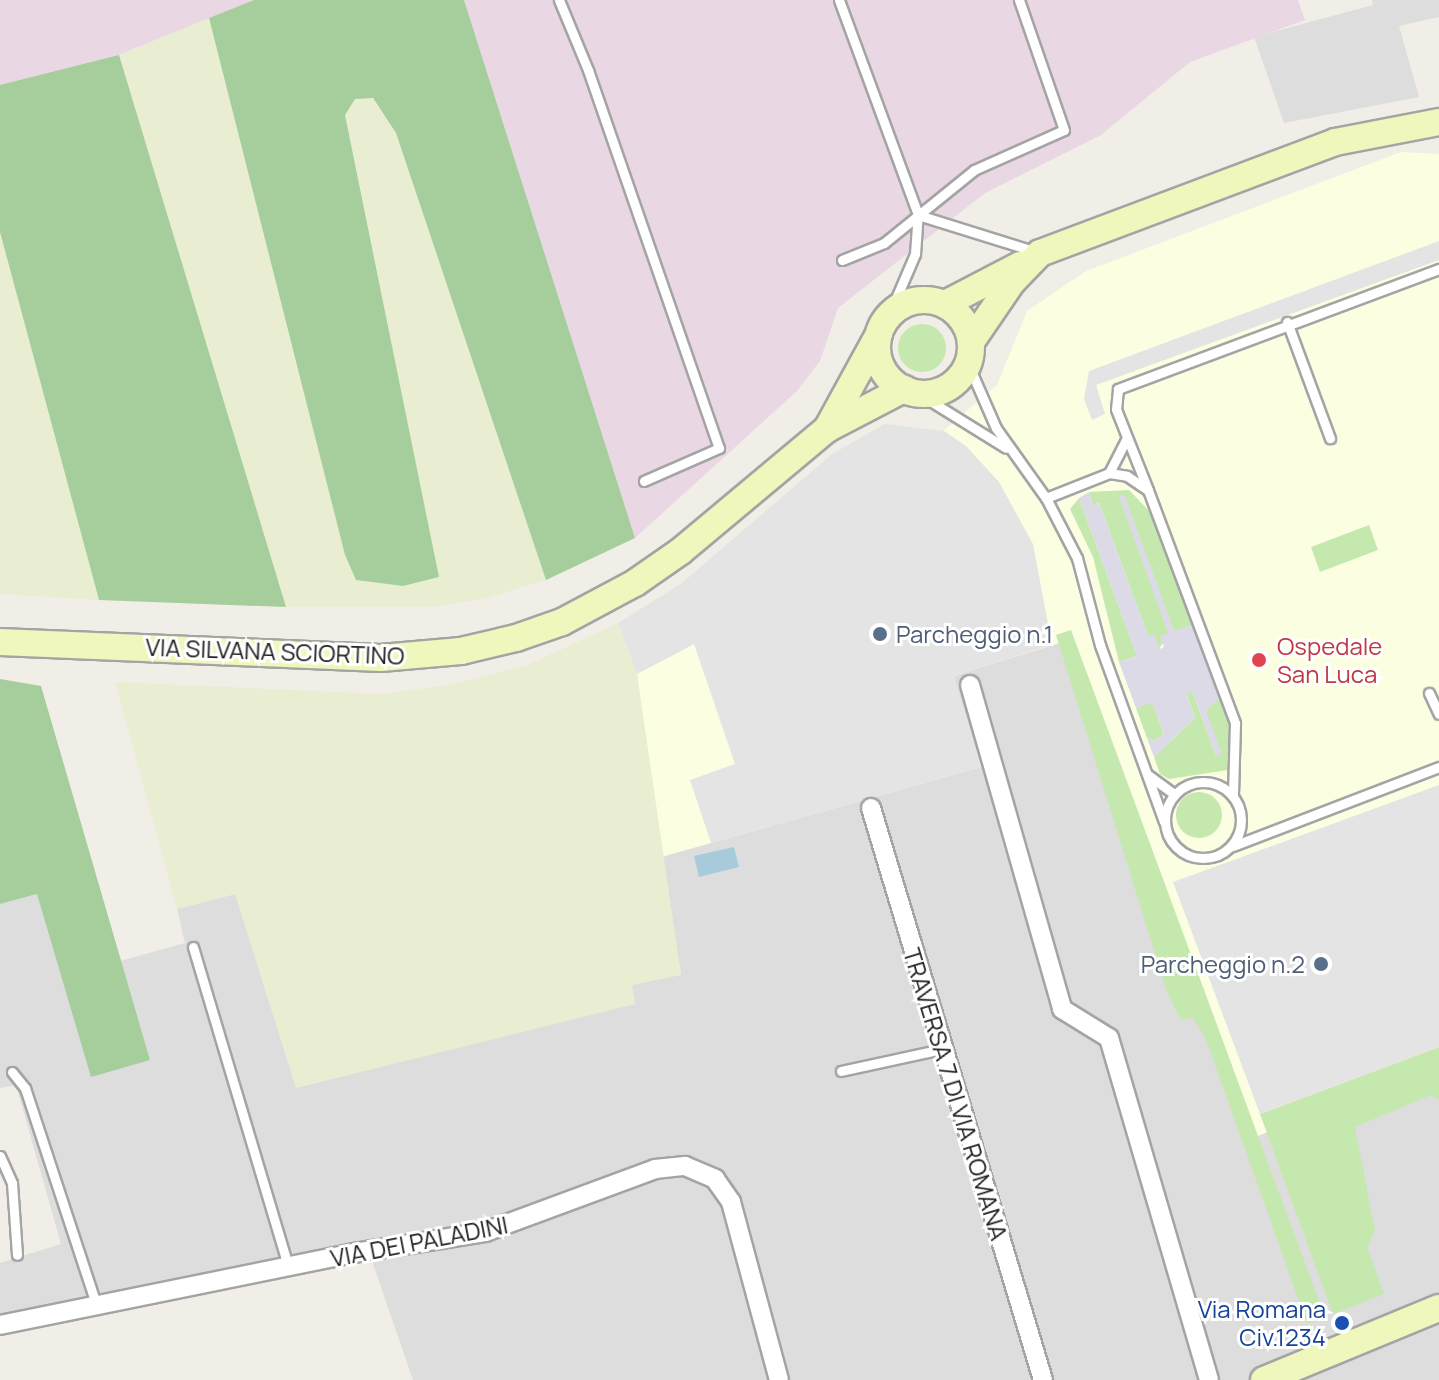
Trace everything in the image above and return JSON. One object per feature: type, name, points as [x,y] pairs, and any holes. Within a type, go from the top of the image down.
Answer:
[{"type":"street","points":[[827,429],[884,324],[914,301],[945,304],[1036,256],[1335,142],[1439,122]]},
{"type":"street","points":[[884,324],[881,365],[912,392],[948,387],[1036,256]]},
{"type":"street","points":[[945,304],[965,325],[969,353]]},
{"type":"street","name":"VIA SILVANA SCIORTINO","points":[[0,642],[381,658],[486,646],[562,622],[635,583],[681,551],[827,429],[912,392]]},
{"type":"street","points":[[970,685],[1062,1009],[1109,1038],[1209,1380]]},
{"type":"street","name":"TRAVERSA 7 DI VIA ROMANA","points":[[871,808],[1043,1380]]},
{"type":"street","name":"VIA DEI PALADINI","points":[[0,1325],[288,1266],[485,1232],[655,1169],[693,1167],[715,1179],[731,1202],[779,1380]]},
{"type":"street","points":[[1264,1380],[1439,1308]]},
{"type":"lane","points":[[559,0],[719,448],[644,481]]},
{"type":"lane","points":[[839,0],[918,215],[915,254],[884,324]]},
{"type":"lane","points":[[842,260],[884,243],[974,170],[1064,130],[1019,0]]},
{"type":"lane","points":[[918,215],[1036,256]]},
{"type":"lane","points":[[1229,848],[1241,823],[1233,796],[1235,723],[1114,399],[1118,389],[1287,322],[1439,269]]},
{"type":"lane","points":[[1287,322],[1330,438]]},
{"type":"lane","points":[[969,353],[1012,452],[1046,498],[1085,577],[1100,645],[1170,840],[1193,857],[1212,857],[1274,828],[1439,767]]},
{"type":"lane","points":[[912,392],[1012,452]]},
{"type":"lane","points":[[1109,473],[1127,438]]},
{"type":"lane","points":[[1046,498],[1109,473],[1127,476],[1148,490]]},
{"type":"lane","points":[[1429,693],[1439,714]]},
{"type":"lane","points":[[1148,775],[1174,794]]},
{"type":"lane","points":[[1164,822],[1174,794],[1190,784],[1209,782],[1233,796]]},
{"type":"lane","points":[[1241,823],[1274,828]]},
{"type":"lane","points":[[193,947],[288,1266]]},
{"type":"lane","points":[[841,1071],[942,1049]]},
{"type":"lane","points":[[12,1072],[25,1088],[97,1307]]},
{"type":"lane","points":[[0,1156],[12,1183],[17,1255]]},
{"type":"shaded area","points":[[0,0],[254,0],[97,64],[0,85]]},
{"type":"shaded area","points":[[464,0],[1298,0],[1305,20],[1190,62],[1101,135],[985,193],[838,308],[820,361],[797,391],[635,538]]},
{"type":"shaded area","points":[[1372,0],[1439,0],[1439,17],[1399,26],[1419,97],[1284,123],[1254,37],[1373,5]]},
{"type":"shaded area","points":[[209,18],[345,555],[356,580],[403,586],[439,577],[345,115],[355,99],[372,98],[396,133],[546,580],[484,599],[431,607],[286,607],[119,55]]},
{"type":"shaded area","name":"Ospedale San Luca","points":[[1401,152],[1439,154],[1439,1063],[1248,1140],[1072,639],[953,676],[981,767],[661,857],[637,674],[694,644],[997,385],[1027,311],[1086,271]]},
{"type":"shaded area","points":[[0,232],[99,600],[0,594]]},
{"type":"shaded area","points":[[1439,241],[1439,260],[1096,385],[1105,414],[1092,420],[1084,399],[1089,371]]},
{"type":"shaded area","name":"Parcheggio n.1","points":[[885,424],[944,431],[966,446],[999,482],[1033,544],[1052,645],[953,676],[981,767],[711,843],[690,780],[735,764],[694,644],[637,674],[618,623],[682,583],[832,454]]},
{"type":"shaded area","points":[[1089,492],[1093,505],[1099,503],[1148,636],[1154,634],[1160,649],[1164,647],[1160,637],[1168,633],[1119,497],[1124,495],[1174,631],[1193,625],[1220,698],[1206,710],[1222,754],[1216,756],[1192,691],[1186,694],[1195,718],[1154,757],[1147,738],[1154,741],[1164,733],[1152,703],[1136,708],[1119,662],[1137,656],[1079,498]]},
{"type":"shaded area","points":[[618,623],[637,674],[681,975],[632,985],[635,1004],[296,1088],[235,894],[177,909],[115,682],[381,694],[449,685],[528,665]]},
{"type":"shaded area","points":[[1072,639],[1439,1063],[1439,1380],[413,1380],[372,1261],[0,1335],[0,1263],[61,1244],[16,1085],[0,1088],[0,904],[37,894],[150,1060],[120,961],[185,943],[177,909],[235,894],[635,1005],[631,985],[681,974],[661,857],[980,767],[953,676]]},
{"type":"shaded area","name":"Parcheggio n.2","points":[[1439,785],[1439,1047],[1260,1114],[1173,882]]},
{"type":"green space","points":[[254,0],[464,0],[635,538],[546,580],[396,133],[373,98],[355,99],[345,115],[439,577],[403,586],[356,580],[345,555],[209,18]]},
{"type":"green space","points":[[119,55],[286,607],[99,600],[0,232],[0,85]]},
{"type":"green space","points":[[922,324],[939,331],[946,348],[939,365],[922,372],[905,365],[898,348],[905,331]]},
{"type":"green space","points":[[1129,490],[1152,514],[1193,625],[1174,632],[1124,496],[1169,633],[1159,649],[1148,636],[1099,503],[1093,505],[1089,492]]},
{"type":"green space","points":[[1079,498],[1137,656],[1119,662],[1093,557],[1070,509]]},
{"type":"green space","points":[[1369,525],[1378,550],[1320,572],[1311,547]]},
{"type":"green space","points":[[1071,630],[1325,1317],[1307,1324],[1206,1039],[1193,1018],[1181,1020],[1167,992],[1056,635]]},
{"type":"green space","points":[[0,679],[41,686],[150,1060],[91,1077],[37,894],[0,904]]},
{"type":"green space","points":[[1192,691],[1216,756],[1206,709],[1220,698],[1229,724],[1228,770],[1169,779],[1160,774],[1154,757],[1195,718],[1186,693]]},
{"type":"green space","points":[[1152,702],[1164,734],[1154,741],[1147,738],[1136,708]]},
{"type":"green space","points":[[1199,792],[1215,799],[1222,815],[1215,831],[1199,838],[1183,831],[1176,815],[1183,799]]},
{"type":"green space","points":[[1439,1047],[1439,1100],[1431,1095],[1355,1127],[1375,1231],[1367,1246],[1384,1294],[1333,1314],[1260,1114]]},
{"type":"water","points":[[734,847],[739,867],[699,877],[694,856]]},
{"type":"place","name":"Parcheggio n.1","points":[[880,634]]},
{"type":"place","name":"Ospedale San Luca","points":[[1259,660]]},
{"type":"place","name":"Parcheggio n.2","points":[[1321,964]]},
{"type":"place","name":"Via Romana Civ.1234","points":[[1342,1323]]}]
